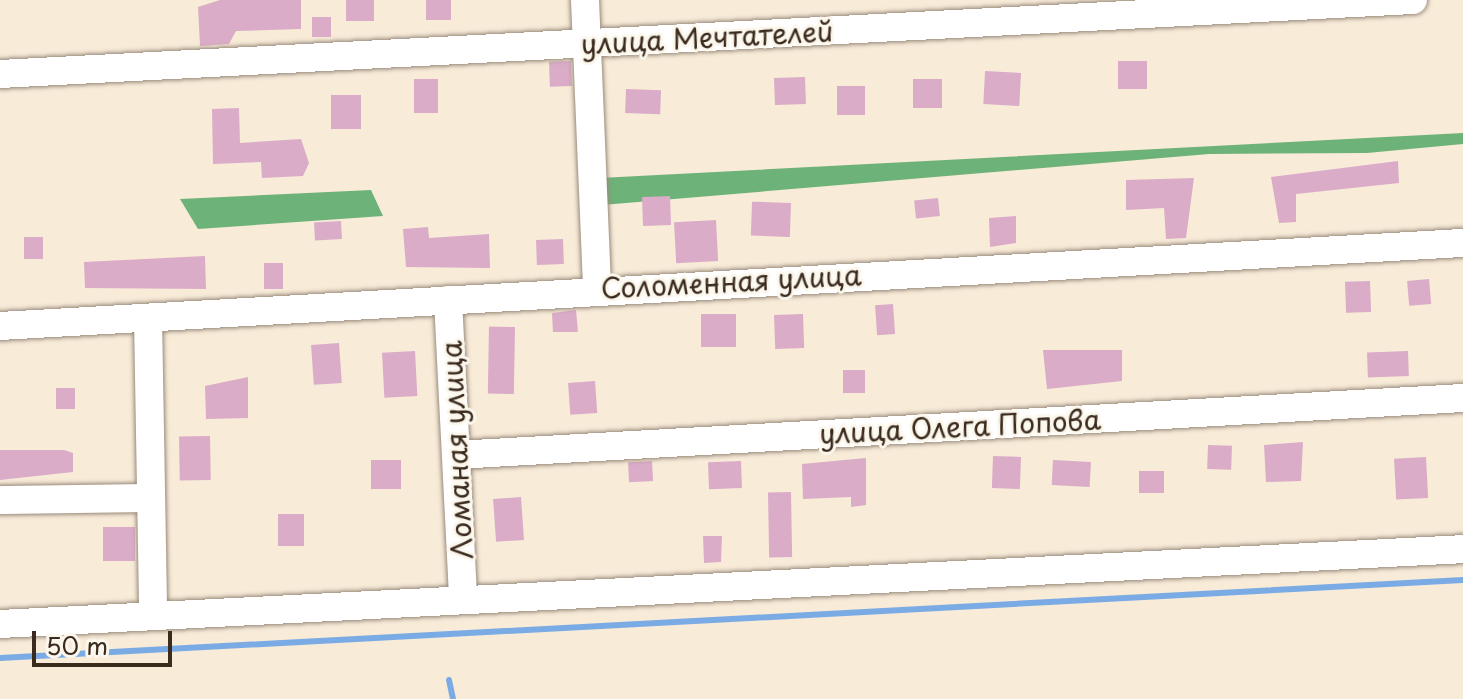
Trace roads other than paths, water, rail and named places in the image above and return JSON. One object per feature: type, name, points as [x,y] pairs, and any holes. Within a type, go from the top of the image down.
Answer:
[{"type":"street","points":[[585,0],[597,288]]},
{"type":"street","name":"улица Мечтателей","points":[[0,74],[1413,0]]},
{"type":"street","name":"Соломенная улица","points":[[0,326],[448,300],[597,288],[1463,243]]},
{"type":"street","name":"Ломаная улица","points":[[448,300],[463,600]]},
{"type":"street","points":[[148,318],[153,616]]},
{"type":"street","name":"улица Олега Попова","points":[[456,455],[1463,398]]},
{"type":"street","points":[[0,500],[151,498]]},
{"type":"street","points":[[0,624],[1463,549]]},
{"type":"waterway","points":[[0,658],[1463,580]]},
{"type":"waterway","points":[[449,680],[453,699]]}]
